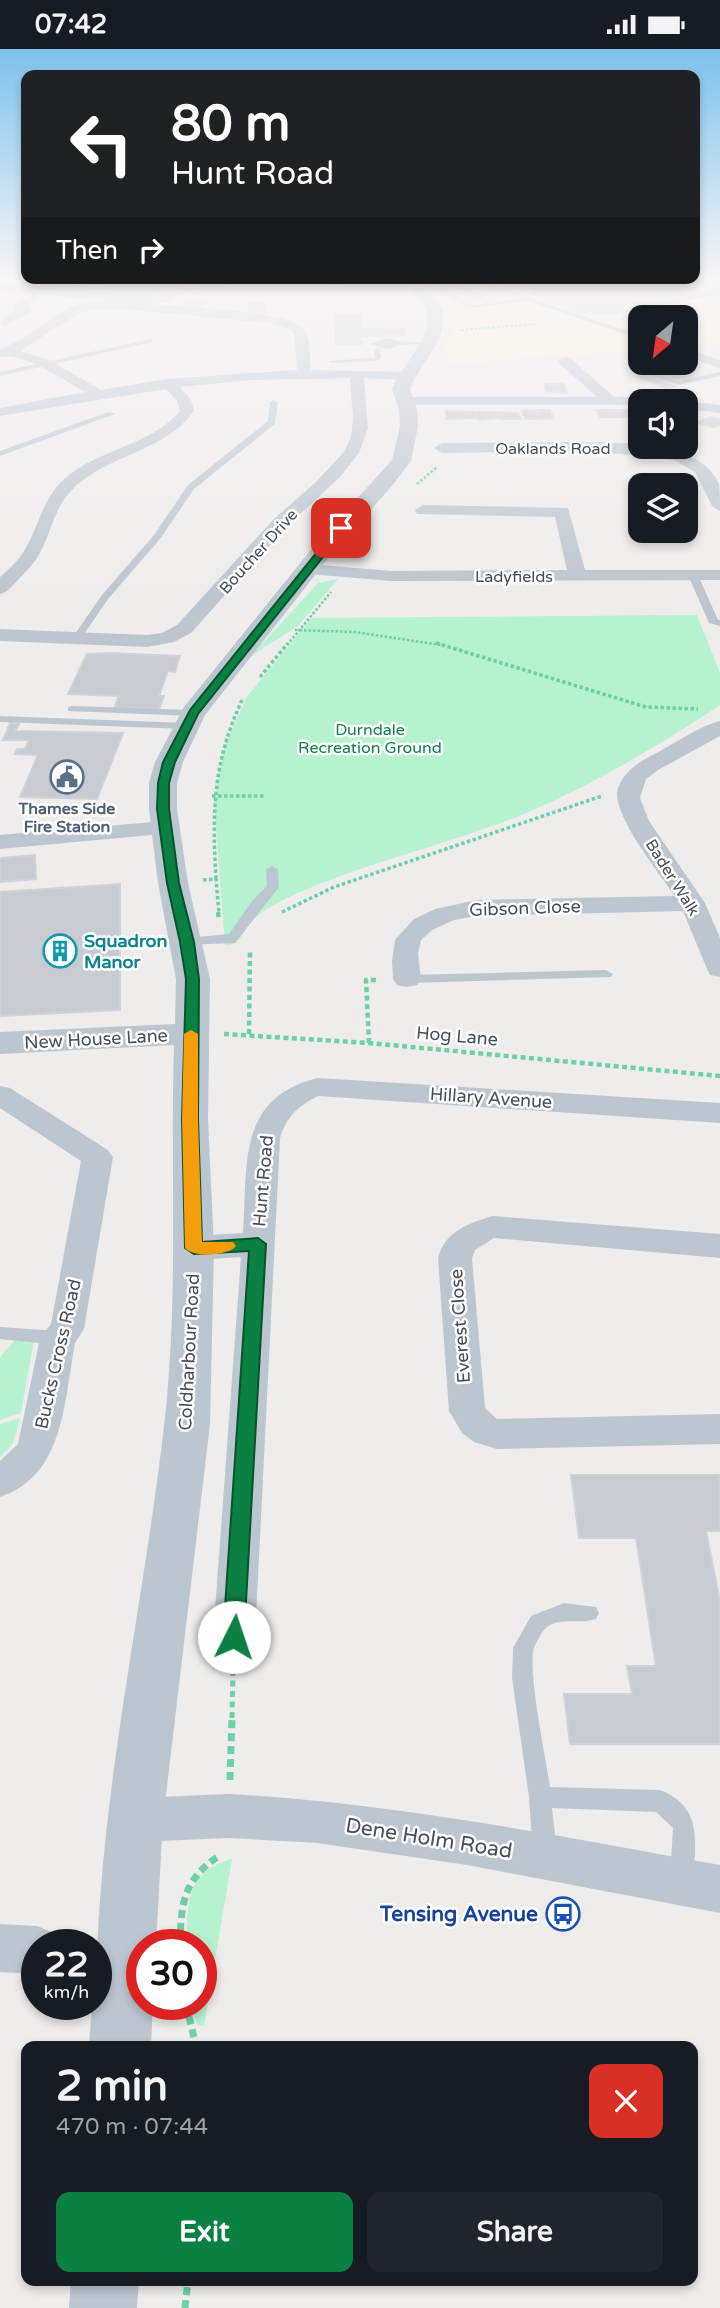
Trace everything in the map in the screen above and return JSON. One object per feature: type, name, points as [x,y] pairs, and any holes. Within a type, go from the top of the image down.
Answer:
[{"type":"street","points":[[78,382],[96,393]]},
{"type":"street","points":[[0,412],[96,393],[175,382]]},
{"type":"street","name":"Boucher Drive","points":[[0,635],[124,640],[163,639],[179,633],[196,619],[279,524],[342,465],[357,443],[361,396],[358,382]]},
{"type":"street","points":[[387,382],[405,388],[507,403],[628,400]]},
{"type":"street","points":[[405,388],[408,382]]},
{"type":"street","points":[[589,382],[608,399]]},
{"type":"street","points":[[0,588],[34,549],[47,511],[75,479],[104,460],[170,428],[184,416],[187,411],[185,403],[168,383]]},
{"type":"street","name":"Coldharbour Road","points":[[134,1929],[135,1820],[187,1424],[194,1248],[190,1119],[192,979],[187,942],[173,883],[165,828],[163,783],[169,762],[190,719],[341,528],[384,483],[401,460],[408,437],[405,388]]},
{"type":"street","points":[[698,406],[720,409]]},
{"type":"street","name":"Oaklands Road","points":[[442,448],[613,448],[658,451],[695,463],[701,468],[716,490],[720,506]]},
{"type":"street","points":[[423,510],[562,512],[577,576]]},
{"type":"street","points":[[11,550],[34,549]]},
{"type":"street","name":"Ladyfields","points":[[309,569],[391,576],[720,575]]},
{"type":"street","points":[[630,786],[637,775],[650,765],[720,727]]},
{"type":"street","points":[[698,738],[720,747]]},
{"type":"street","name":"Bader Walk","points":[[630,786],[630,809],[692,903],[720,969]]},
{"type":"street","points":[[0,842],[165,828]]},
{"type":"street","name":"Gibson Close","points":[[407,979],[404,949],[413,934],[427,922],[451,912],[477,908],[692,903]]},
{"type":"street","name":"New House Lane","points":[[0,1043],[191,1034]]},
{"type":"street","name":"Hillary Avenue","points":[[273,1118],[291,1099],[306,1090],[318,1087],[720,1113]]},
{"type":"street","name":"Bucks Cross Road","points":[[0,1095],[97,1157],[67,1329],[58,1338],[36,1447],[28,1460],[0,1482]]},
{"type":"street","name":"Hunt Road","points":[[234,1637],[265,1138],[273,1118]]},
{"type":"street","name":"Everest Close","points":[[720,1246],[494,1227],[481,1231],[460,1245],[455,1258],[467,1411],[475,1423],[487,1432],[521,1435],[720,1429]]},
{"type":"street","name":"Hunt Road","points":[[194,1248],[258,1244]]},
{"type":"street","name":"Dene Holm Road","points":[[135,1820],[227,1835],[317,1821],[545,1856],[701,1885]]},
{"type":"street","points":[[0,1948],[21,1949]]},
{"type":"street","name":"Coldharbour Road","points":[[121,2041],[126,2005]]},
{"type":"street","points":[[103,2308],[105,2286]]},
{"type":"lane","points":[[77,638],[105,597],[157,537],[191,487],[272,422],[274,402]]},
{"type":"lane","points":[[0,454],[111,414]]},
{"type":"lane","points":[[693,575],[714,623],[720,623]]},
{"type":"lane","points":[[72,709],[190,719]]},
{"type":"lane","points":[[0,719],[190,719]]},
{"type":"lane","points":[[187,942],[220,941],[234,937],[257,904],[274,887],[272,870]]},
{"type":"lane","points":[[407,979],[606,974]]},
{"type":"lane","points":[[0,1333],[58,1338]]},
{"type":"lane","points":[[545,1856],[540,1797],[523,1678],[523,1649],[538,1622],[564,1612],[589,1613]]},
{"type":"lane","points":[[540,1797],[660,1801],[680,1818],[701,1885]]},
{"type":"path","points":[[253,685],[300,629]]},
{"type":"path","points":[[236,658],[252,659],[291,631],[300,629],[355,632],[429,641],[646,707],[682,711],[705,708]]},
{"type":"path","points":[[243,696],[222,745],[212,796],[221,948],[232,947],[250,937],[249,1034]]},
{"type":"path","points":[[274,919],[334,887],[533,822],[630,786]]},
{"type":"path","points":[[212,796],[264,796]]},
{"type":"path","points":[[173,883],[216,879]]},
{"type":"path","points":[[369,1043],[366,980],[407,979]]},
{"type":"path","name":"Hog Lane","points":[[191,1034],[249,1034],[369,1043],[720,1076]]},
{"type":"path","points":[[156,1929],[182,1904],[186,1891],[227,1835],[234,1637]]},
{"type":"path","points":[[190,2020],[195,2041]]},
{"type":"path","points":[[185,2308],[187,2286]]},
{"type":"green space","points":[[338,579],[298,626],[251,656],[318,583]]},
{"type":"green space","name":"Durndale Recreation Ground","points":[[697,615],[720,673],[720,705],[625,764],[526,813],[332,879],[269,907],[251,922],[235,943],[225,945],[214,803],[224,748],[246,698],[311,618]]},
{"type":"green space","points":[[17,1338],[34,1340],[21,1413],[0,1420],[0,1357]]},
{"type":"green space","points":[[20,1418],[13,1443],[0,1457],[0,1424]]},
{"type":"green space","points":[[232,1859],[217,1948],[217,1929],[188,1929],[192,1891],[205,1872]]},
{"type":"green space","points":[[196,2020],[205,2020],[204,2026],[197,2025]]},
{"type":"building","points":[[652,382],[665,382],[675,386],[666,388]]},
{"type":"building","points":[[545,384],[563,384],[567,393],[546,391]]},
{"type":"building","points":[[536,410],[550,410],[553,418],[539,419]]},
{"type":"building","points":[[536,410],[539,419],[525,419],[522,411]]},
{"type":"building","points":[[596,410],[611,410],[615,417],[600,417]]},
{"type":"building","points":[[611,410],[626,410],[628,414],[628,417],[615,417]]},
{"type":"building","points":[[446,411],[475,412],[477,418],[446,419]]},
{"type":"building","points":[[476,412],[497,412],[499,418],[479,420]]},
{"type":"building","points":[[498,412],[518,413],[521,419],[500,419]]},
{"type":"building","points":[[710,417],[720,419],[720,425],[714,427],[698,423]]},
{"type":"building","points":[[87,654],[180,656],[175,672],[168,671],[159,696],[164,696],[159,709],[114,708],[119,696],[68,694]]},
{"type":"building","name":"Thames Side Fire Station","points":[[10,723],[19,724],[15,731],[123,733],[97,799],[20,797],[38,755],[15,754],[17,749],[25,749],[29,740],[3,740]]},
{"type":"building","points":[[35,855],[36,879],[0,882],[0,858]]},
{"type":"building","name":"Squadron Manor","points":[[120,884],[120,1010],[0,1016],[0,892]]},
{"type":"building","points":[[571,1475],[720,1475],[720,1531],[706,1531],[720,1602],[720,1744],[570,1744],[564,1694],[632,1694],[627,1666],[656,1666],[636,1538],[579,1538]]},
{"type":"slow traffic","points":[[191,1034],[190,1119],[194,1248],[228,1246]]},
{"type":"place","name":"Thames Side Fire Station","points":[[67,777]]},
{"type":"place","name":"Squadron Manor","points":[[60,951]]},
{"type":"place","name":"Tensing Avenue","points":[[563,1914]]},
{"type":"route","points":[[234,1637],[258,1244],[194,1248],[190,1119],[192,979],[187,942],[173,883],[163,809],[163,783],[169,762],[193,713],[341,528]]}]
